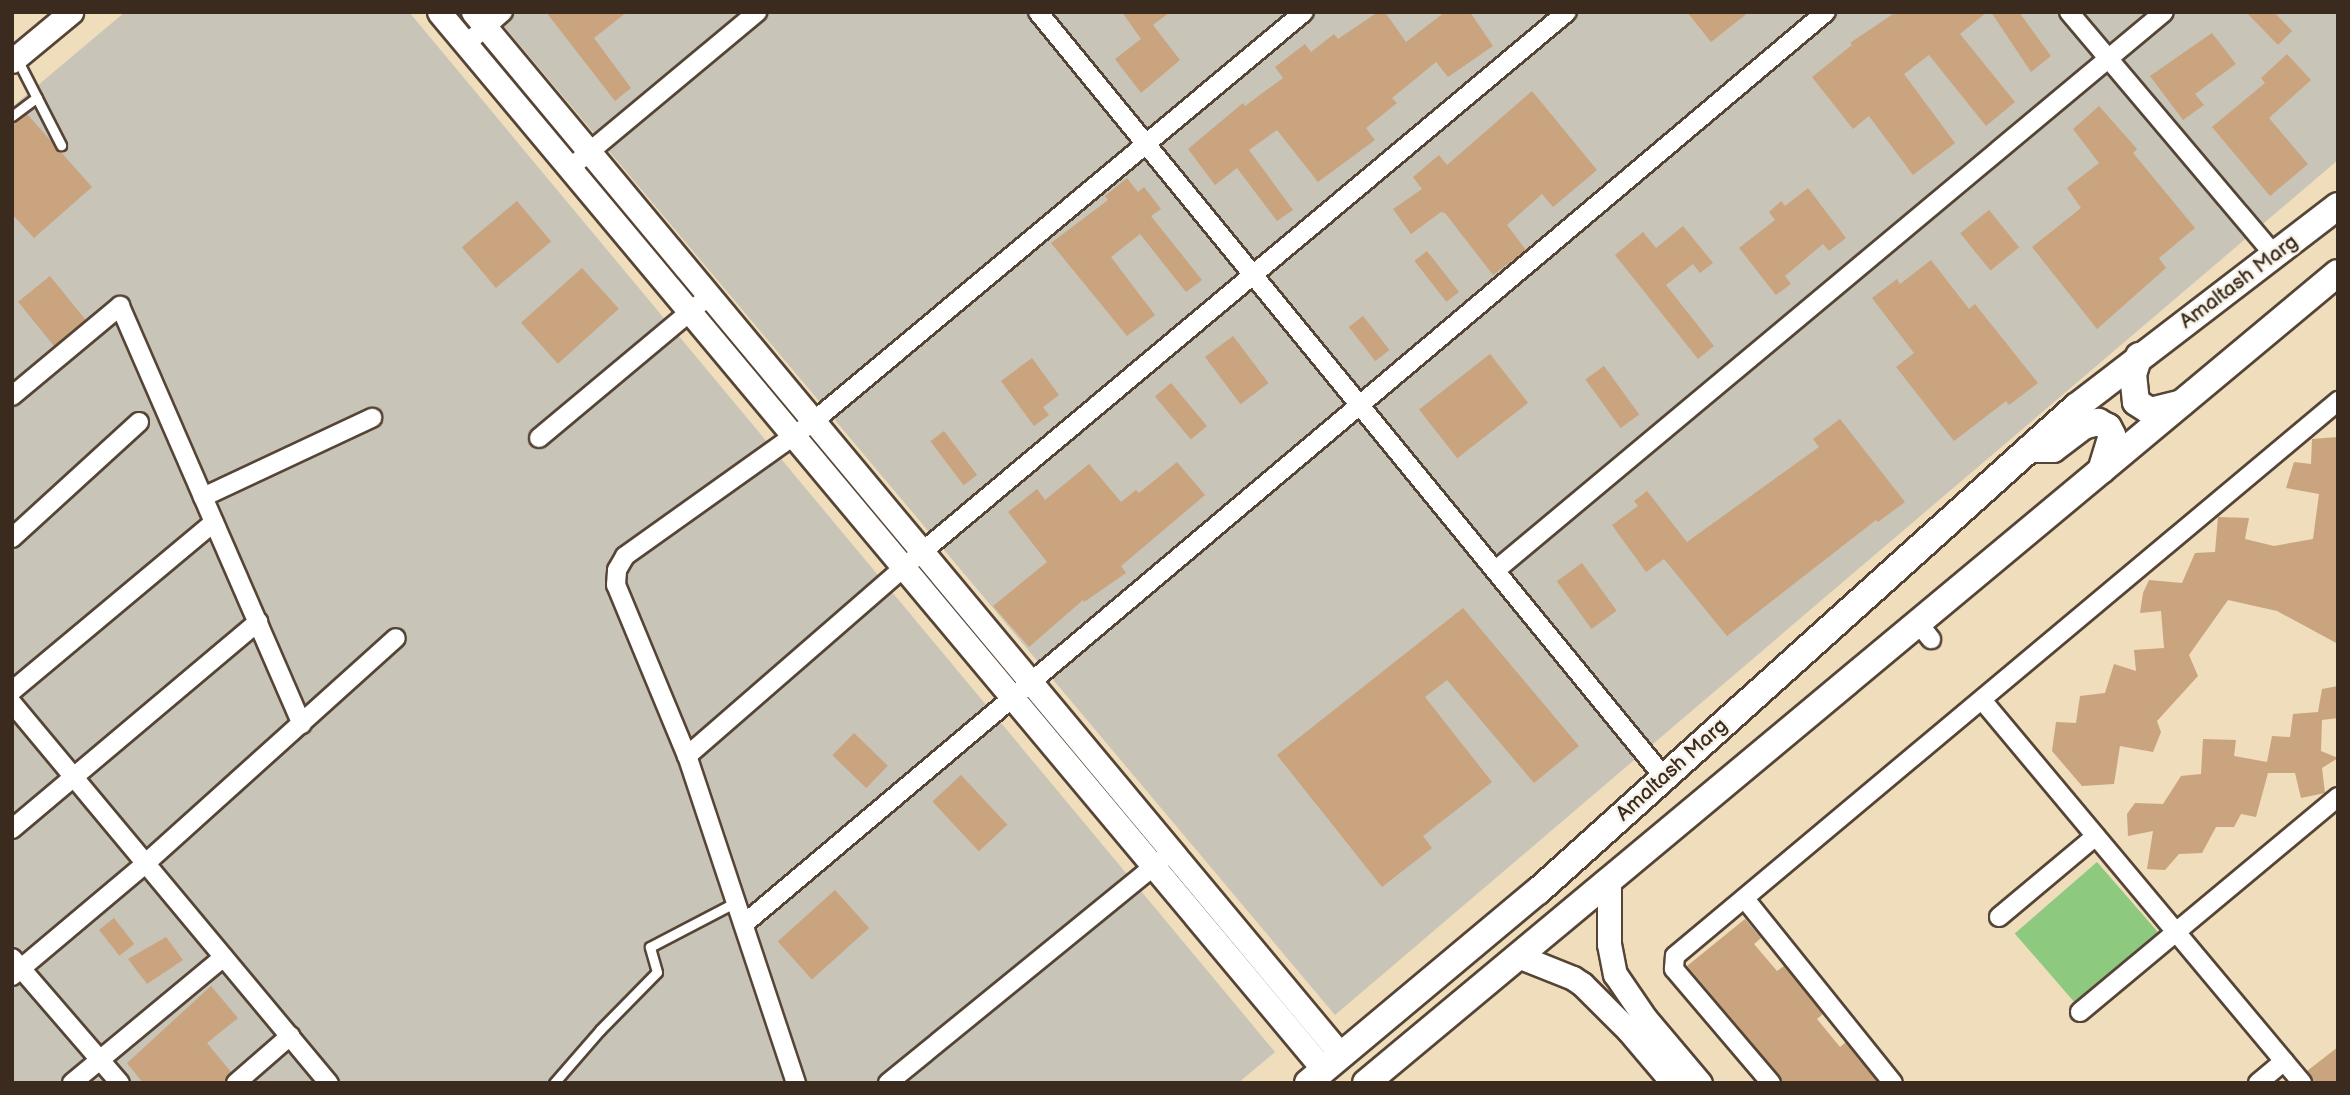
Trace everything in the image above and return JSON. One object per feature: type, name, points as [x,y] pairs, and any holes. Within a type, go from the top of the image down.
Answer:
[{"type":"main road","name":"Amaltash Marg","points":[[1325,1069],[1538,891],[2029,449],[2139,356],[2338,206]]},
{"type":"main road","name":"Amaltash Marg","points":[[1366,1083],[1609,881],[1925,631],[2101,471],[2337,276]]},
{"type":"main road","name":"Amaltash Marg","points":[[2139,356],[2133,374],[2136,402],[2150,411],[2182,402]]},
{"type":"main road","points":[[2029,449],[2053,449],[2083,426],[2098,422],[2108,427],[2112,435],[2101,471]]},
{"type":"street","points":[[14,59],[71,12]]},
{"type":"street","points":[[439,12],[1325,1069]]},
{"type":"street","points":[[570,168],[757,12]]},
{"type":"street","points":[[1038,12],[1663,776]]},
{"type":"street","points":[[796,1083],[687,756],[617,585],[617,570],[625,556],[814,421],[1304,12]]},
{"type":"street","points":[[687,756],[922,552],[1567,12]]},
{"type":"street","points":[[744,923],[1032,684],[1826,12]]},
{"type":"street","points":[[2069,12],[2275,256]]},
{"type":"street","points":[[1496,570],[2164,12]]},
{"type":"street","points":[[466,44],[487,17],[589,152],[1171,851],[1325,1069]]},
{"type":"street","points":[[539,438],[709,296]]},
{"type":"street","points":[[12,396],[120,306],[302,723]]},
{"type":"street","points":[[1771,1083],[1674,969],[1672,963],[1675,956],[2338,401]]},
{"type":"street","points":[[203,496],[372,418]]},
{"type":"street","points":[[12,538],[139,422]]},
{"type":"street","points":[[12,691],[214,522]]},
{"type":"street","points":[[12,829],[258,622]]},
{"type":"street","points":[[120,1083],[15,967],[146,863],[396,638]]},
{"type":"street","points":[[1982,700],[2302,1083]]},
{"type":"street","points":[[12,703],[329,1083]]},
{"type":"street","points":[[2080,1012],[2338,797]]},
{"type":"street","points":[[1999,917],[2096,836]]},
{"type":"street","points":[[888,1083],[1171,851]]},
{"type":"street","points":[[1609,881],[1612,964],[1620,985],[1700,1083]]},
{"type":"street","points":[[1745,899],[1893,1083]]},
{"type":"street","points":[[1518,956],[1582,984],[1629,1031],[1673,1083]]},
{"type":"street","points":[[72,1083],[224,957]]},
{"type":"street","points":[[1582,984],[1597,986],[1606,982],[1612,964]]},
{"type":"street","points":[[236,1083],[290,1036]]},
{"type":"street","points":[[2258,1083],[2284,1061]]},
{"type":"lane","points":[[14,59],[61,145]]},
{"type":"lane","points":[[12,116],[37,97]]},
{"type":"lane","points":[[554,1083],[657,972],[650,947],[737,902]]},
{"type":"shaded area","points":[[125,12],[409,12],[1275,1052],[1238,1083],[12,1083],[12,107]]},
{"type":"shaded area","points":[[492,12],[2338,12],[2338,160],[1335,1015]]},
{"type":"green space","points":[[2097,862],[2159,933],[2076,1004],[2015,934]]},
{"type":"building","points":[[546,12],[627,12],[594,38],[631,88],[615,101]]},
{"type":"building","points":[[1122,12],[1170,12],[1153,25],[1180,60],[1141,93],[1115,59],[1141,39]]},
{"type":"building","points":[[1378,12],[1385,12],[1406,42],[1445,12],[1470,12],[1493,46],[1448,77],[1436,62],[1392,98],[1397,103],[1366,128],[1375,140],[1318,182],[1277,130],[1249,150],[1293,210],[1277,221],[1237,168],[1215,185],[1188,149],[1243,103],[1245,106],[1283,78],[1275,67],[1305,44],[1311,52],[1334,34],[1338,39]]},
{"type":"building","points":[[1687,12],[1749,12],[1711,42]]},
{"type":"building","points":[[1896,12],[1987,12],[1960,34],[2015,102],[1986,126],[1929,55],[1904,74],[1955,143],[1913,175],[1869,116],[1853,129],[1812,77],[1852,45],[1850,43]]},
{"type":"building","points":[[1991,12],[2019,12],[2051,56],[2031,72]]},
{"type":"building","points":[[2246,12],[2274,12],[2292,31],[2278,45]]},
{"type":"building","points":[[2212,33],[2236,64],[2195,94],[2204,105],[2183,120],[2150,76]]},
{"type":"building","points":[[2287,54],[2311,80],[2269,118],[2308,164],[2270,196],[2212,127],[2265,83],[2261,78]]},
{"type":"building","points":[[1532,91],[1597,170],[1553,207],[1542,194],[1507,225],[1526,250],[1493,275],[1445,213],[1441,212],[1411,234],[1393,209],[1422,189],[1413,177],[1439,155],[1447,165]]},
{"type":"building","points":[[2099,106],[2137,149],[2133,153],[2195,228],[2159,258],[2166,268],[2097,329],[2032,247],[2081,208],[2067,188],[2099,163],[2073,129]]},
{"type":"building","points":[[27,114],[92,187],[34,238],[12,214],[12,123]]},
{"type":"building","points":[[1127,178],[1138,192],[1144,187],[1161,209],[1151,216],[1202,280],[1186,292],[1140,234],[1111,257],[1155,315],[1127,336],[1051,243],[1108,200],[1105,196]]},
{"type":"building","points":[[1808,188],[1846,238],[1829,251],[1823,244],[1785,276],[1791,284],[1776,295],[1739,248],[1775,220],[1769,212],[1781,201],[1785,206]]},
{"type":"building","points":[[517,201],[551,242],[496,288],[462,247]]},
{"type":"building","points":[[1989,210],[2019,247],[1990,271],[1960,233]]},
{"type":"building","points":[[1683,226],[1713,263],[1700,273],[1693,264],[1666,285],[1714,346],[1698,359],[1615,255],[1643,232],[1656,248]]},
{"type":"building","points":[[1427,251],[1459,292],[1446,302],[1414,261]]},
{"type":"building","points":[[1931,260],[1969,309],[1975,304],[2038,383],[2009,405],[2006,401],[1954,441],[1896,367],[1914,353],[1872,298],[1897,279],[1900,284]]},
{"type":"building","points":[[582,268],[619,309],[558,364],[521,323]]},
{"type":"building","points":[[50,276],[86,320],[54,346],[18,302]]},
{"type":"building","points":[[1363,316],[1389,350],[1375,361],[1349,327]]},
{"type":"building","points":[[1233,336],[1269,383],[1241,404],[1205,357]]},
{"type":"building","points":[[1490,354],[1528,403],[1457,458],[1419,409]]},
{"type":"building","points":[[1032,358],[1059,395],[1043,407],[1049,415],[1034,426],[1001,381]]},
{"type":"building","points":[[1604,366],[1639,415],[1621,428],[1585,380]]},
{"type":"building","points":[[1171,383],[1207,426],[1191,439],[1155,396]]},
{"type":"building","points":[[1840,419],[1905,502],[1878,522],[1876,520],[1727,636],[1664,559],[1646,572],[1612,525],[1638,506],[1634,501],[1647,491],[1687,542],[1819,447],[1813,439]]},
{"type":"building","points":[[944,431],[977,475],[964,485],[930,441]]},
{"type":"building","points":[[2338,437],[2338,644],[2277,611],[2228,600],[2189,655],[2198,676],[2157,721],[2161,732],[2153,752],[2120,746],[2114,784],[2082,786],[2052,751],[2056,722],[2076,723],[2080,696],[2105,693],[2114,664],[2136,671],[2134,650],[2164,648],[2161,611],[2140,613],[2143,593],[2149,580],[2182,583],[2195,553],[2215,552],[2218,517],[2249,518],[2245,539],[2274,546],[2313,539],[2319,494],[2286,488],[2294,462],[2311,464],[2312,439]]},
{"type":"building","points":[[1177,462],[1205,495],[1121,566],[1126,573],[1084,602],[1083,600],[1029,647],[993,606],[1047,562],[1008,512],[1037,489],[1045,500],[1089,464],[1121,502],[1136,490],[1139,493]]},
{"type":"building","points":[[1582,563],[1617,611],[1592,629],[1557,581]]},
{"type":"building","points":[[1463,608],[1579,746],[1534,783],[1447,680],[1425,697],[1492,782],[1423,836],[1432,848],[1382,887],[1277,755]]},
{"type":"building","points":[[2338,686],[2338,718],[2322,720],[2321,751],[2338,758],[2322,768],[2325,793],[2301,798],[2295,773],[2268,773],[2256,817],[2241,814],[2234,827],[2216,827],[2202,853],[2179,854],[2165,870],[2147,869],[2153,831],[2128,836],[2127,814],[2135,803],[2163,804],[2181,776],[2201,774],[2203,739],[2236,740],[2234,756],[2267,762],[2272,736],[2290,737],[2293,714],[2318,712],[2322,689]]},
{"type":"building","points":[[854,733],[888,766],[866,788],[832,755]]},
{"type":"building","points":[[961,775],[1007,825],[979,851],[932,802]]},
{"type":"building","points":[[835,890],[869,928],[812,979],[778,942]]},
{"type":"building","points":[[114,918],[134,944],[119,956],[99,930]]},
{"type":"building","points":[[1745,919],[1761,938],[1754,944],[1777,971],[1784,966],[1823,1014],[1817,1019],[1840,1047],[1846,1042],[1878,1083],[1782,1083],[1780,1076],[1687,966]]},
{"type":"building","points":[[166,937],[183,960],[147,984],[128,959]]},
{"type":"building","points":[[211,986],[238,1018],[207,1043],[231,1072],[225,1083],[143,1083],[127,1063]]},
{"type":"building","points":[[2338,1047],[2338,1083],[2313,1083],[2307,1071]]}]
